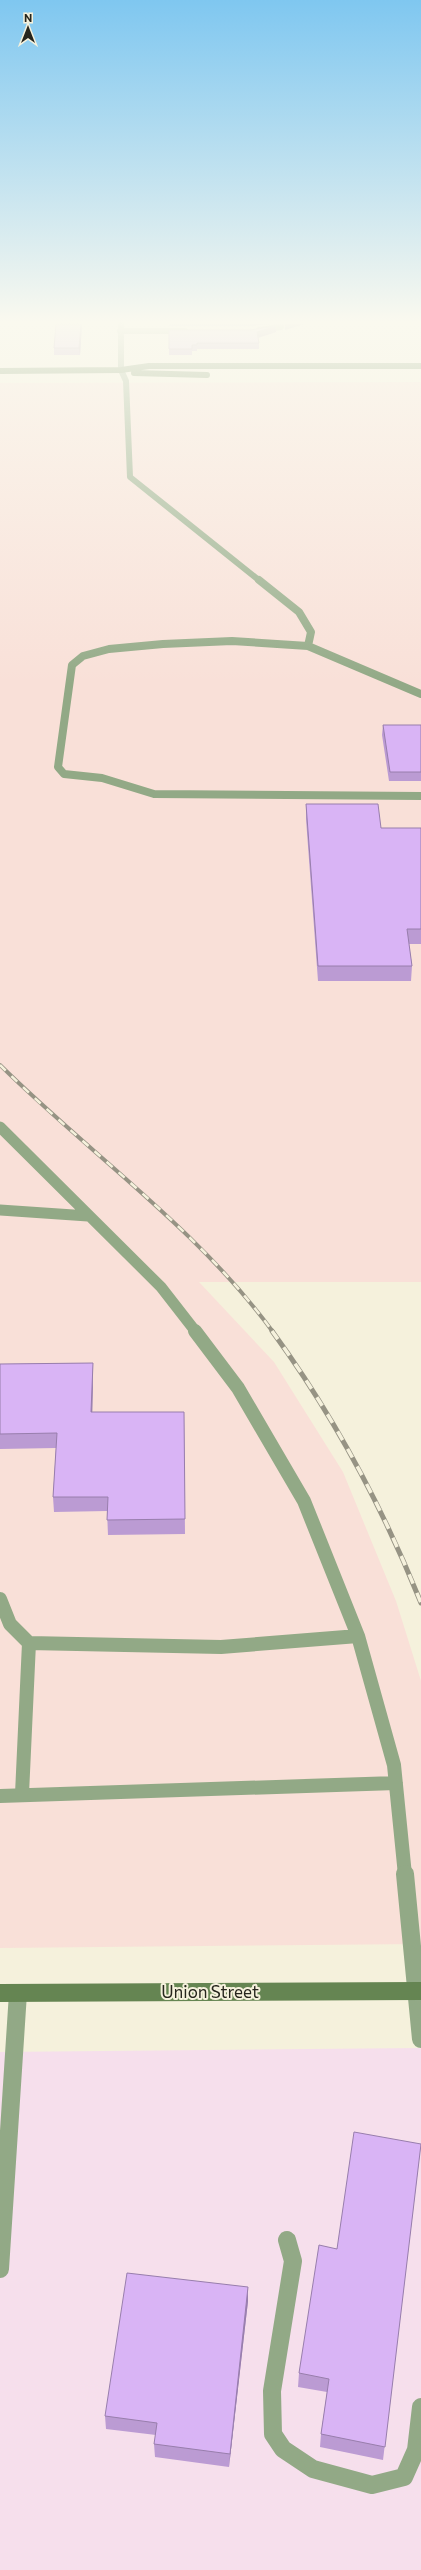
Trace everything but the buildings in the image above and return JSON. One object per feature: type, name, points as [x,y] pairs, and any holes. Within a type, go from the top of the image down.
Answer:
[{"type":"main road","name":"Union Street","points":[[0,1993],[419,1991]]},
{"type":"street","points":[[129,444],[130,477],[299,612],[311,632],[308,646]]},
{"type":"street","points":[[421,694],[308,646],[232,641],[162,644],[109,649],[83,656],[72,665],[58,767],[64,774],[102,778],[154,794],[421,796]]},
{"type":"street","points":[[0,1127],[88,1216],[161,1286],[238,1388],[304,1501],[358,1636],[394,1765],[419,1991],[421,2039]]},
{"type":"street","points":[[0,1210],[88,1216]]},
{"type":"street","points":[[0,1599],[2,1608],[15,1631],[29,1642],[221,1647],[358,1636]]},
{"type":"street","points":[[22,1794],[29,1642]]},
{"type":"street","points":[[0,1796],[22,1794],[396,1783]]},
{"type":"street","points":[[0,2269],[18,1993]]},
{"type":"street","points":[[288,2240],[293,2261],[272,2391],[273,2434],[283,2449],[313,2469],[372,2485],[404,2477],[416,2450],[421,2407]]},
{"type":"shaded area","points":[[0,444],[421,444],[421,1282],[199,1282],[274,1362],[343,1472],[396,1601],[421,1681],[421,1944],[0,1948]]},
{"type":"shaded area","points":[[421,2048],[421,2570],[0,2570],[0,2052]]},
{"type":"railway","points":[[0,1065],[34,1098],[142,1193],[211,1259],[273,1332]]},
{"type":"railway","points":[[272,1331],[316,1396],[355,1462],[390,1532],[421,1603]]}]
